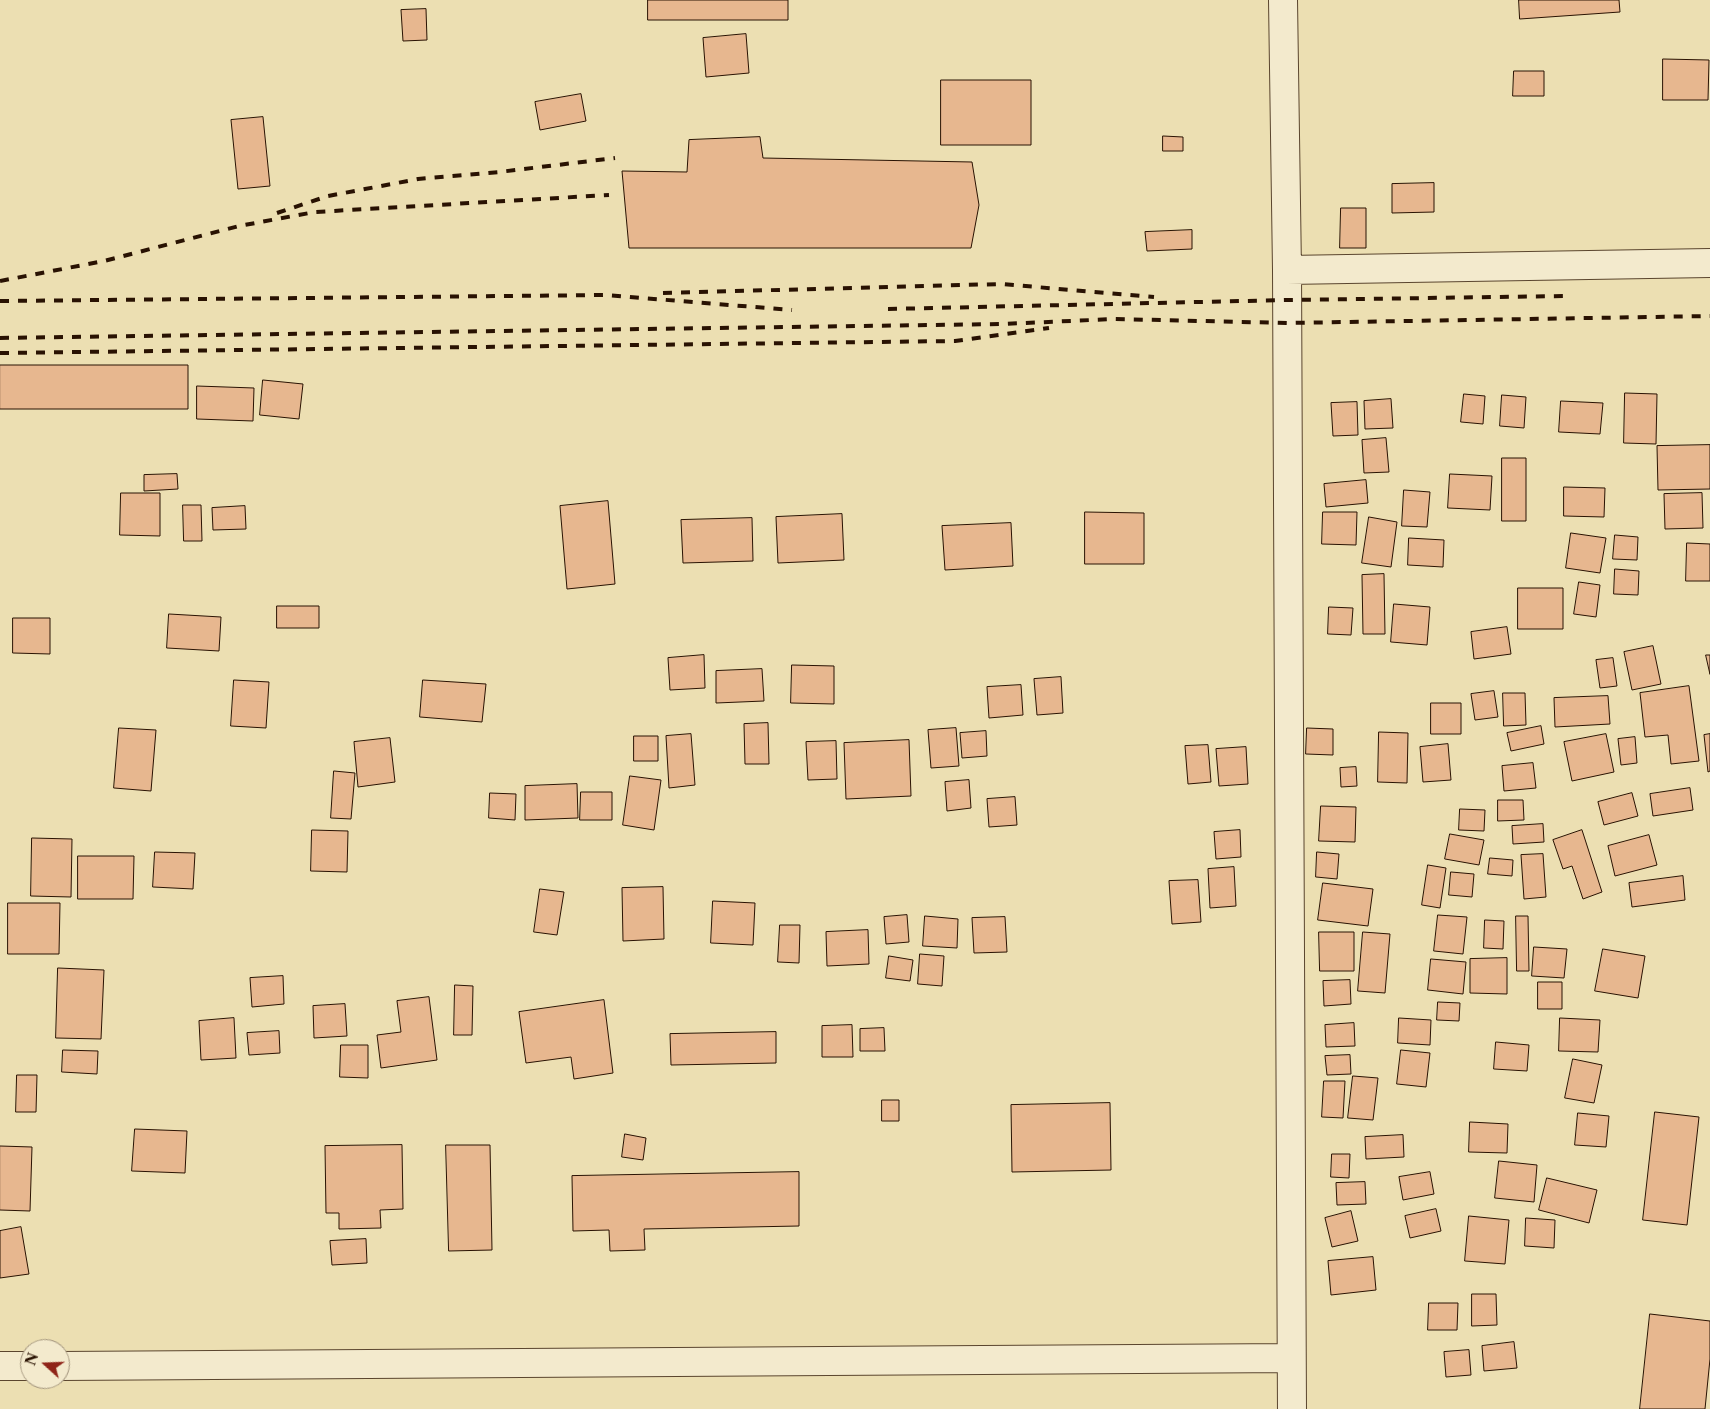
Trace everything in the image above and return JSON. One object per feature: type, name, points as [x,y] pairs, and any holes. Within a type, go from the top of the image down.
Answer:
[{"type":"street","points":[[1283,0],[1287,270],[1292,1409]]},
{"type":"street","points":[[1287,270],[1710,263]]},
{"type":"street","points":[[70,1366],[1292,1358]]},
{"type":"street","points":[[0,1366],[20,1366]]},
{"type":"building","points":[[648,0],[788,0],[788,20],[648,20]]},
{"type":"building","points":[[1519,0],[1619,0],[1620,12],[1520,19]]},
{"type":"building","points":[[426,9],[427,40],[403,41],[401,10]]},
{"type":"building","points":[[746,34],[749,73],[706,77],[703,38]]},
{"type":"building","points":[[1663,59],[1709,60],[1708,100],[1663,100]]},
{"type":"building","points":[[1514,71],[1544,71],[1544,96],[1513,96]]},
{"type":"building","points":[[941,80],[1031,80],[1031,145],[941,145]]},
{"type":"building","points":[[581,94],[586,121],[540,130],[535,102]]},
{"type":"building","points":[[263,117],[270,186],[238,189],[231,120]]},
{"type":"building","points":[[1163,136],[1183,137],[1183,151],[1163,151]]},
{"type":"building","points":[[760,137],[763,158],[972,162],[979,205],[971,248],[629,248],[622,171],[687,172],[689,140]]},
{"type":"building","points":[[1434,183],[1434,212],[1392,213],[1392,184]]},
{"type":"building","points":[[1341,208],[1366,208],[1366,248],[1340,248]]},
{"type":"building","points":[[1192,230],[1192,249],[1147,251],[1145,232]]},
{"type":"building","points":[[0,365],[188,365],[188,409],[0,409]]},
{"type":"building","points":[[263,380],[303,384],[299,419],[260,415]]},
{"type":"building","points":[[197,386],[254,388],[253,421],[197,419]]},
{"type":"building","points":[[1625,393],[1657,394],[1656,444],[1624,443]]},
{"type":"building","points":[[1464,394],[1485,396],[1483,424],[1461,422]]},
{"type":"building","points":[[1502,395],[1526,397],[1524,428],[1500,426]]},
{"type":"building","points":[[1391,399],[1393,428],[1365,429],[1364,401]]},
{"type":"building","points":[[1561,401],[1603,403],[1600,434],[1559,432]]},
{"type":"building","points":[[1357,402],[1358,435],[1333,436],[1331,403]]},
{"type":"building","points":[[1386,438],[1389,472],[1364,473],[1362,440]]},
{"type":"building","points":[[1710,445],[1710,489],[1658,490],[1657,446]]},
{"type":"building","points":[[1502,458],[1526,458],[1526,521],[1502,521]]},
{"type":"building","points":[[177,474],[178,489],[144,491],[144,475]]},
{"type":"building","points":[[1450,474],[1492,476],[1490,510],[1448,508]]},
{"type":"building","points":[[1366,480],[1368,503],[1326,507],[1324,484]]},
{"type":"building","points":[[1564,487],[1605,488],[1604,517],[1564,516]]},
{"type":"building","points":[[1404,490],[1430,492],[1427,527],[1402,526]]},
{"type":"building","points":[[121,493],[160,493],[160,536],[120,535]]},
{"type":"building","points":[[1702,493],[1703,528],[1665,529],[1664,494]]},
{"type":"building","points":[[608,501],[615,584],[567,589],[560,506]]},
{"type":"building","points":[[183,505],[201,505],[202,541],[184,541]]},
{"type":"building","points":[[245,506],[246,529],[213,530],[212,508]]},
{"type":"building","points":[[1085,512],[1144,513],[1144,564],[1085,564]]},
{"type":"building","points":[[1323,512],[1357,512],[1356,545],[1322,544]]},
{"type":"building","points":[[842,514],[844,560],[778,563],[776,517]]},
{"type":"building","points":[[1369,517],[1397,522],[1391,567],[1362,563]]},
{"type":"building","points":[[752,518],[753,561],[683,563],[681,520]]},
{"type":"building","points":[[1011,523],[1013,566],[945,570],[942,526]]},
{"type":"building","points":[[1571,533],[1606,538],[1600,573],[1566,568]]},
{"type":"building","points":[[1615,535],[1638,537],[1637,560],[1613,559]]},
{"type":"building","points":[[1409,538],[1444,540],[1443,567],[1408,565]]},
{"type":"building","points":[[1687,543],[1710,544],[1710,581],[1686,581]]},
{"type":"building","points":[[1615,569],[1639,571],[1638,595],[1614,594]]},
{"type":"building","points":[[1384,574],[1385,634],[1363,634],[1362,575]]},
{"type":"building","points":[[1579,582],[1600,585],[1596,617],[1574,614]]},
{"type":"building","points":[[1518,588],[1563,588],[1563,629],[1518,629]]},
{"type":"building","points":[[1394,604],[1430,607],[1427,645],[1391,642]]},
{"type":"building","points":[[277,606],[319,606],[319,628],[277,628]]},
{"type":"building","points":[[1329,607],[1353,608],[1351,635],[1328,634]]},
{"type":"building","points":[[169,614],[221,617],[219,651],[167,648]]},
{"type":"building","points":[[13,618],[50,618],[50,654],[13,653]]},
{"type":"building","points":[[1507,627],[1511,654],[1474,659],[1471,632]]},
{"type":"building","points":[[1653,646],[1661,684],[1632,690],[1624,652]]},
{"type":"building","points":[[704,655],[705,688],[670,690],[668,658]]},
{"type":"building","points":[[1706,655],[1710,655],[1710,674]]},
{"type":"building","points":[[1613,658],[1617,686],[1600,688],[1596,660]]},
{"type":"building","points":[[792,665],[834,666],[834,704],[791,703]]},
{"type":"building","points":[[762,669],[764,701],[716,703],[716,671]]},
{"type":"building","points":[[1061,677],[1063,713],[1037,715],[1034,679]]},
{"type":"building","points":[[234,680],[269,682],[266,728],[231,726]]},
{"type":"building","points":[[423,680],[486,684],[482,722],[420,717]]},
{"type":"building","points":[[1021,685],[1023,715],[989,718],[987,687]]},
{"type":"building","points":[[1689,686],[1699,761],[1671,764],[1668,735],[1645,737],[1640,693]]},
{"type":"building","points":[[1494,691],[1498,717],[1475,720],[1471,694]]},
{"type":"building","points":[[1503,693],[1525,693],[1526,725],[1504,726]]},
{"type":"building","points":[[1608,696],[1610,724],[1555,727],[1554,698]]},
{"type":"building","points":[[1431,703],[1461,703],[1461,734],[1431,734]]},
{"type":"building","points":[[768,723],[769,764],[745,764],[744,724]]},
{"type":"building","points":[[1541,726],[1544,744],[1511,751],[1507,733]]},
{"type":"building","points":[[119,728],[156,730],[151,791],[114,788]]},
{"type":"building","points":[[956,728],[959,766],[931,768],[928,730]]},
{"type":"building","points":[[1307,728],[1333,729],[1333,755],[1306,754]]},
{"type":"building","points":[[986,731],[987,756],[962,758],[960,733]]},
{"type":"building","points":[[1379,732],[1408,733],[1407,783],[1378,782]]},
{"type":"building","points":[[691,734],[695,785],[669,788],[666,736]]},
{"type":"building","points":[[1606,734],[1614,772],[1572,781],[1564,742]]},
{"type":"building","points":[[1710,734],[1710,771],[1708,772],[1704,735]]},
{"type":"building","points":[[634,736],[658,736],[658,761],[634,761]]},
{"type":"building","points":[[1635,737],[1637,763],[1621,765],[1618,739]]},
{"type":"building","points":[[390,738],[395,782],[358,787],[354,742]]},
{"type":"building","points":[[909,740],[911,796],[846,799],[844,743]]},
{"type":"building","points":[[836,741],[837,779],[808,780],[806,742]]},
{"type":"building","points":[[1448,744],[1451,780],[1423,782],[1420,747]]},
{"type":"building","points":[[1208,745],[1211,782],[1188,784],[1185,746]]},
{"type":"building","points":[[1246,747],[1248,784],[1219,786],[1216,749]]},
{"type":"building","points":[[1533,763],[1536,788],[1504,791],[1502,766]]},
{"type":"building","points":[[1356,767],[1357,786],[1341,787],[1340,768]]},
{"type":"building","points":[[334,771],[355,773],[351,819],[331,818]]},
{"type":"building","points":[[630,776],[661,780],[654,830],[623,825]]},
{"type":"building","points":[[969,780],[971,808],[947,811],[945,782]]},
{"type":"building","points":[[577,784],[578,818],[525,820],[525,786]]},
{"type":"building","points":[[1690,788],[1693,810],[1653,816],[1650,794]]},
{"type":"building","points":[[581,792],[612,792],[612,820],[580,820]]},
{"type":"building","points":[[490,793],[516,794],[515,820],[489,818]]},
{"type":"building","points":[[1632,793],[1638,816],[1604,825],[1598,802]]},
{"type":"building","points":[[1015,797],[1017,825],[989,827],[987,799]]},
{"type":"building","points":[[1498,800],[1523,800],[1524,820],[1498,821]]},
{"type":"building","points":[[1321,806],[1356,807],[1355,842],[1319,841]]},
{"type":"building","points":[[1460,809],[1485,810],[1484,831],[1459,830]]},
{"type":"building","points":[[1543,824],[1544,842],[1513,844],[1512,826]]},
{"type":"building","points":[[312,830],[348,831],[347,872],[311,871]]},
{"type":"building","points":[[1240,830],[1241,857],[1216,859],[1214,832]]},
{"type":"building","points":[[1582,830],[1602,892],[1583,899],[1572,866],[1563,869],[1553,840]]},
{"type":"building","points":[[1450,834],[1484,840],[1479,865],[1445,859]]},
{"type":"building","points":[[1649,835],[1657,865],[1615,876],[1608,846]]},
{"type":"building","points":[[32,838],[72,839],[71,897],[31,896]]},
{"type":"building","points":[[155,852],[195,853],[193,889],[153,887]]},
{"type":"building","points":[[1317,852],[1339,854],[1337,879],[1316,877]]},
{"type":"building","points":[[1543,854],[1546,897],[1524,899],[1521,855]]},
{"type":"building","points":[[78,856],[134,856],[133,899],[78,899]]},
{"type":"building","points":[[1490,858],[1513,860],[1512,876],[1488,874]]},
{"type":"building","points":[[1428,865],[1446,868],[1440,908],[1422,905]]},
{"type":"building","points":[[1234,867],[1236,906],[1210,908],[1208,869]]},
{"type":"building","points":[[1451,872],[1474,874],[1472,897],[1449,895]]},
{"type":"building","points":[[1683,876],[1685,900],[1632,907],[1629,883]]},
{"type":"building","points":[[1198,880],[1201,922],[1172,924],[1169,881]]},
{"type":"building","points":[[1323,883],[1373,889],[1368,926],[1318,920]]},
{"type":"building","points":[[663,887],[664,939],[623,941],[622,888]]},
{"type":"building","points":[[540,889],[564,892],[557,935],[534,932]]},
{"type":"building","points":[[713,901],[755,903],[753,945],[711,943]]},
{"type":"building","points":[[8,903],[60,903],[59,954],[8,954]]},
{"type":"building","points":[[907,915],[909,942],[886,944],[884,917]]},
{"type":"building","points":[[1438,915],[1467,917],[1463,954],[1434,951]]},
{"type":"building","points":[[925,916],[958,919],[957,948],[923,946]]},
{"type":"building","points":[[1516,916],[1528,916],[1529,971],[1517,971]]},
{"type":"building","points":[[1005,917],[1007,952],[974,953],[972,918]]},
{"type":"building","points":[[1485,920],[1504,921],[1503,949],[1484,948]]},
{"type":"building","points":[[780,925],[800,925],[799,963],[778,962]]},
{"type":"building","points":[[868,930],[869,964],[827,966],[826,932]]},
{"type":"building","points":[[1319,932],[1354,932],[1354,971],[1320,971]]},
{"type":"building","points":[[1363,932],[1390,934],[1385,993],[1358,991]]},
{"type":"building","points":[[1534,947],[1567,949],[1564,978],[1532,976]]},
{"type":"building","points":[[1603,949],[1645,956],[1638,998],[1595,991]]},
{"type":"building","points":[[920,954],[944,956],[942,986],[918,984]]},
{"type":"building","points":[[889,956],[913,960],[910,981],[886,978]]},
{"type":"building","points":[[1507,958],[1507,994],[1470,993],[1470,959]]},
{"type":"building","points":[[1431,959],[1466,962],[1463,994],[1428,990]]},
{"type":"building","points":[[58,968],[104,970],[101,1039],[56,1038]]},
{"type":"building","points":[[283,976],[284,1004],[252,1007],[250,978]]},
{"type":"building","points":[[1350,980],[1351,1004],[1324,1006],[1323,981]]},
{"type":"building","points":[[1538,982],[1562,982],[1562,1009],[1538,1009]]},
{"type":"building","points":[[455,985],[473,986],[472,1035],[454,1035]]},
{"type":"building","points":[[429,997],[437,1060],[381,1068],[377,1035],[401,1032],[397,1001]]},
{"type":"building","points":[[604,1000],[613,1073],[574,1079],[571,1057],[526,1063],[519,1012]]},
{"type":"building","points":[[1438,1002],[1460,1003],[1459,1021],[1437,1020]]},
{"type":"building","points":[[345,1004],[347,1036],[314,1038],[313,1006]]},
{"type":"building","points":[[234,1018],[236,1058],[201,1060],[199,1021]]},
{"type":"building","points":[[1399,1018],[1431,1020],[1430,1045],[1398,1043]]},
{"type":"building","points":[[1560,1018],[1600,1020],[1598,1052],[1559,1051]]},
{"type":"building","points":[[1354,1023],[1355,1046],[1326,1047],[1325,1025]]},
{"type":"building","points":[[852,1025],[853,1057],[822,1057],[822,1026]]},
{"type":"building","points":[[884,1028],[885,1051],[860,1051],[860,1029]]},
{"type":"building","points":[[279,1031],[280,1053],[249,1055],[247,1033]]},
{"type":"building","points":[[776,1032],[776,1063],[671,1065],[670,1034]]},
{"type":"building","points":[[1496,1042],[1529,1045],[1527,1071],[1494,1069]]},
{"type":"building","points":[[341,1045],[368,1045],[368,1078],[340,1077]]},
{"type":"building","points":[[63,1050],[98,1051],[97,1074],[62,1072]]},
{"type":"building","points":[[1401,1050],[1430,1053],[1426,1087],[1397,1084]]},
{"type":"building","points":[[1350,1055],[1351,1074],[1327,1075],[1325,1056]]},
{"type":"building","points":[[1573,1059],[1602,1065],[1594,1103],[1565,1098]]},
{"type":"building","points":[[17,1075],[37,1075],[36,1112],[16,1112]]},
{"type":"building","points":[[1353,1076],[1378,1078],[1373,1120],[1348,1118]]},
{"type":"building","points":[[1324,1081],[1345,1081],[1343,1118],[1322,1117]]},
{"type":"building","points":[[882,1100],[899,1100],[899,1121],[882,1121]]},
{"type":"building","points":[[1110,1103],[1111,1170],[1012,1172],[1011,1105]]},
{"type":"building","points":[[1655,1112],[1699,1117],[1687,1225],[1643,1220]]},
{"type":"building","points":[[1578,1113],[1609,1116],[1606,1147],[1575,1145]]},
{"type":"building","points":[[1470,1122],[1508,1124],[1507,1153],[1469,1152]]},
{"type":"building","points":[[135,1129],[187,1131],[185,1173],[132,1171]]},
{"type":"building","points":[[625,1134],[646,1138],[643,1160],[622,1157]]},
{"type":"building","points":[[1403,1135],[1404,1157],[1366,1159],[1365,1137]]},
{"type":"building","points":[[402,1145],[403,1209],[380,1210],[381,1228],[339,1229],[339,1213],[326,1213],[325,1146]]},
{"type":"building","points":[[446,1145],[490,1145],[492,1250],[449,1251]]},
{"type":"building","points":[[0,1146],[32,1147],[30,1211],[0,1210]]},
{"type":"building","points":[[1332,1154],[1350,1154],[1349,1178],[1331,1177]]},
{"type":"building","points":[[1499,1161],[1537,1165],[1534,1202],[1495,1198]]},
{"type":"building","points":[[799,1172],[799,1226],[644,1229],[645,1250],[610,1251],[609,1230],[573,1231],[572,1176]]},
{"type":"building","points":[[1430,1172],[1434,1194],[1403,1200],[1399,1177]]},
{"type":"building","points":[[1547,1178],[1597,1190],[1589,1223],[1539,1210]]},
{"type":"building","points":[[1365,1182],[1366,1204],[1337,1205],[1336,1183]]},
{"type":"building","points":[[1436,1209],[1441,1231],[1410,1238],[1405,1216]]},
{"type":"building","points":[[1351,1211],[1358,1241],[1332,1247],[1325,1218]]},
{"type":"building","points":[[1469,1216],[1509,1220],[1505,1264],[1465,1261]]},
{"type":"building","points":[[1526,1218],[1555,1220],[1554,1248],[1525,1246]]},
{"type":"building","points":[[21,1227],[29,1274],[0,1278],[0,1231]]},
{"type":"building","points":[[366,1239],[367,1263],[332,1265],[330,1241]]},
{"type":"building","points":[[1373,1257],[1376,1290],[1331,1295],[1328,1261]]},
{"type":"building","points":[[1472,1294],[1496,1294],[1497,1325],[1472,1326]]},
{"type":"building","points":[[1429,1303],[1458,1303],[1457,1330],[1428,1330]]},
{"type":"building","points":[[1650,1314],[1710,1321],[1710,1359],[1705,1409],[1640,1409]]},
{"type":"building","points":[[1514,1342],[1517,1368],[1484,1371],[1482,1346]]},
{"type":"building","points":[[1469,1350],[1471,1375],[1446,1377],[1444,1352]]},
{"type":"railway","points":[[277,213],[328,196],[418,179],[499,172],[615,158]]},
{"type":"railway","points":[[0,281],[104,261],[239,226],[315,212],[609,195]]},
{"type":"railway","points":[[663,293],[1001,284],[1154,297]]},
{"type":"railway","points":[[0,301],[605,295],[792,310]]},
{"type":"railway","points":[[888,309],[1569,296]]},
{"type":"railway","points":[[0,338],[1002,324],[1114,319],[1287,323],[1710,316]]},
{"type":"railway","points":[[0,353],[955,341],[1049,328]]}]
